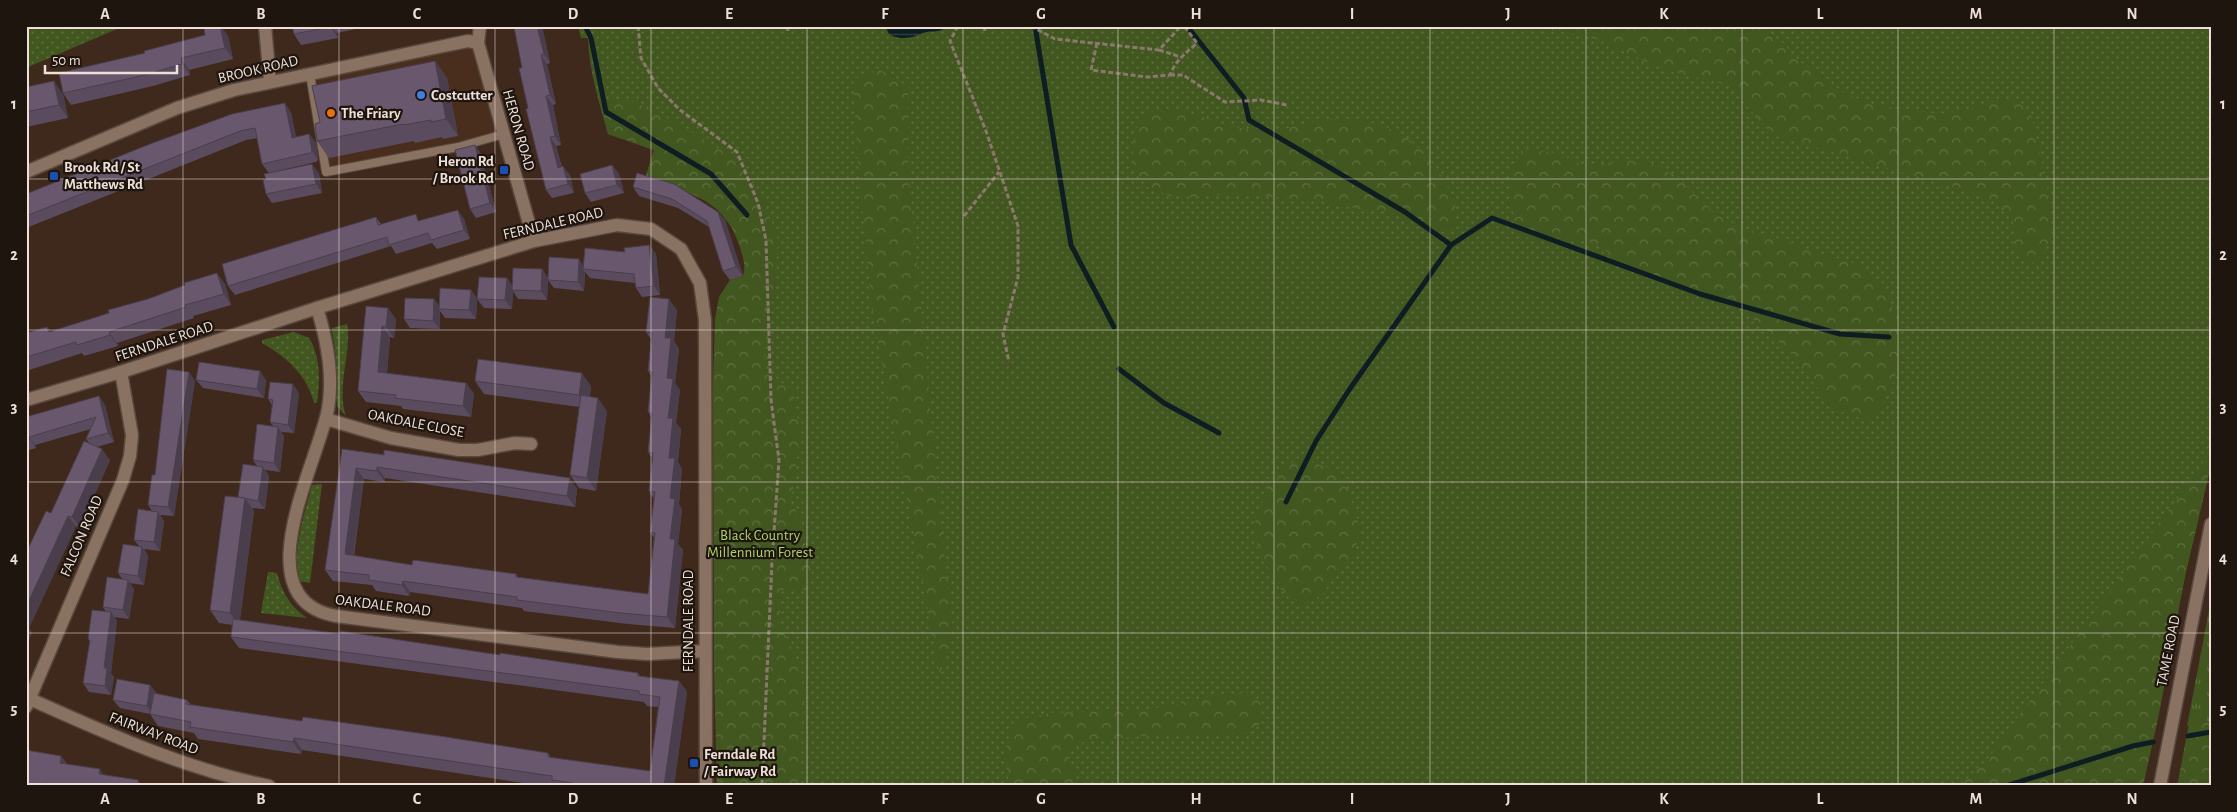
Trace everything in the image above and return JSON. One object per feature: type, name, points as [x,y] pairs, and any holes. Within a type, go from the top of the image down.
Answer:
[{"type":"street","points":[[265,26],[270,81]]},
{"type":"street","name":"HERON ROAD","points":[[480,26],[478,43],[534,241]]},
{"type":"street","name":"BROOK ROAD","points":[[26,172],[177,108],[234,90],[468,41],[478,43]]},
{"type":"street","name":"FERNDALE ROAD","points":[[26,400],[121,372],[317,308],[534,241],[616,225],[651,229],[681,249],[700,283],[705,320],[704,651],[706,786]]},
{"type":"street","name":"OAKDALE ROAD","points":[[317,308],[330,366],[330,395],[326,419],[301,500],[289,550],[290,576],[295,587],[309,605],[320,613],[618,652],[646,654],[704,651]]},
{"type":"street","name":"FALCON ROAD","points":[[28,703],[122,480],[130,456],[132,435],[121,372]]},
{"type":"street","name":"OAKDALE CLOSE","points":[[326,419],[391,438],[459,450],[478,450],[501,445],[530,444]]},
{"type":"street","name":"TAME ROAD","points":[[2160,786],[2211,524]]},
{"type":"street","name":"FAIRWAY ROAD","points":[[28,703],[155,752],[217,773],[269,786]]},
{"type":"lane","points":[[310,74],[326,172],[458,147],[504,134]]},
{"type":"lane","points":[[316,168],[326,166]]},
{"type":"path","points":[[638,26],[641,58],[658,88],[680,110],[737,152],[758,203],[766,240],[770,400],[779,460],[772,562],[762,786]]},
{"type":"path","points":[[787,26],[788,31]]},
{"type":"path","points":[[958,26],[950,41],[986,131],[1018,226],[1018,277],[1004,334],[1009,362]]},
{"type":"path","points":[[984,26],[985,31]]},
{"type":"path","points":[[1031,26],[1055,39],[1159,50],[1181,57]]},
{"type":"path","points":[[1159,50],[1182,26],[1197,43],[1181,57],[1173,67],[1170,75]]},
{"type":"path","points":[[1097,43],[1091,70],[1147,77],[1183,75],[1225,102],[1261,100],[1288,105]]},
{"type":"path","points":[[964,216],[999,172]]},
{"type":"shaded area","points":[[885,26],[948,26],[938,31],[902,38],[889,34]]},
{"type":"shaded area","points":[[478,43],[504,134],[326,172],[310,74]]},
{"type":"green space","points":[[26,26],[33,27],[124,26],[26,68]]},
{"type":"green space","points":[[578,26],[2211,26],[2211,465],[2185,576],[2168,662],[2005,784],[1998,786],[738,786],[742,318],[746,264],[735,231],[718,210],[704,200],[689,193],[645,179],[654,150],[608,134],[592,74],[588,38],[581,38]]},
{"type":"green space","points":[[1536,26],[1755,26],[1782,42],[1798,60],[1846,94],[1874,105],[1940,114],[1967,110],[2001,99],[2020,103],[2031,114],[2046,177],[2051,217],[2051,237],[2039,262],[2026,263],[2014,243],[2013,220],[1993,202],[1967,191],[1773,135],[1749,109],[1734,86],[1665,70],[1596,39],[1567,32],[1539,31]]},
{"type":"green space","points":[[880,70],[908,86],[908,167],[941,523],[953,628],[940,675],[872,309],[858,163],[853,79]]},
{"type":"green space","name":"Black Country Millennium Forest","points":[[599,98],[633,102],[678,123],[736,160],[762,196],[778,239],[776,285],[763,333],[767,374],[793,390],[800,433],[791,502],[805,528],[812,572],[806,590],[782,590],[779,623],[797,660],[805,696],[800,735],[800,786],[717,786],[714,671],[713,384],[715,319],[719,297],[730,280],[743,276],[744,265],[740,247],[725,217],[715,207],[690,193],[645,179],[654,150],[608,134]]},
{"type":"green space","points":[[1182,110],[1224,124],[1267,131],[1319,121],[1339,120],[1376,124],[1392,130],[1421,150],[1444,181],[1456,210],[1453,230],[1433,231],[1384,210],[1358,209],[1323,202],[1237,193],[1192,197],[1170,196],[1148,187],[1132,167],[1134,131],[1150,112]]},
{"type":"green space","points":[[1522,150],[1558,153],[1584,166],[1625,161],[1648,162],[1676,176],[1713,212],[1743,229],[1784,240],[1860,265],[1884,284],[1900,330],[1900,361],[1893,382],[1881,407],[1866,420],[1834,409],[1788,350],[1762,325],[1726,302],[1696,290],[1648,278],[1623,265],[1597,244],[1562,237],[1534,240],[1517,233],[1510,198],[1511,169]]},
{"type":"green space","points":[[347,324],[348,347],[343,382],[343,405],[346,416],[337,406],[337,368],[332,328]]},
{"type":"green space","points":[[294,332],[309,338],[316,353],[319,378],[317,403],[314,403],[307,384],[294,368],[279,354],[262,343],[262,340]]},
{"type":"green space","points":[[2211,452],[2211,465],[2185,576],[2158,719],[2143,786],[1960,786],[1990,756]]},
{"type":"green space","points":[[1303,459],[1337,471],[1351,495],[1360,530],[1354,554],[1336,573],[1323,593],[1305,606],[1282,591],[1258,551],[1255,518],[1275,474],[1290,464]]},
{"type":"green space","points":[[322,484],[310,583],[299,581],[297,568],[298,544],[312,485]]},
{"type":"green space","points":[[268,572],[277,573],[288,599],[307,618],[261,613]]},
{"type":"green space","points":[[2211,600],[2211,721],[2187,726]]},
{"type":"green space","points":[[1245,692],[1262,702],[1261,723],[1250,733],[1162,734],[1074,743],[1069,757],[1077,779],[1097,786],[1009,786],[1005,750],[1014,721],[1049,713],[1140,710],[1172,706],[1206,697]]},
{"type":"green space","points":[[2211,702],[2211,786],[2177,786],[2193,703]]},
{"type":"building","points":[[220,26],[225,48],[181,58],[182,64],[145,75],[63,93],[59,73],[145,53],[144,51],[205,35],[204,29]]},
{"type":"building","points":[[292,26],[330,26],[330,27],[294,34]]},
{"type":"building","points":[[537,26],[544,54],[541,55],[550,95],[546,96],[555,136],[550,137],[558,168],[563,166],[568,184],[546,190],[526,109],[528,108],[519,68],[522,68],[514,27]]},
{"type":"building","points":[[435,61],[446,119],[403,124],[317,141],[315,124],[320,122],[312,86]]},
{"type":"building","points":[[54,81],[59,105],[26,112],[26,87]]},
{"type":"building","points":[[285,103],[292,138],[309,134],[312,151],[310,153],[262,164],[255,128],[240,131],[26,216],[26,194],[150,144],[232,114]]},
{"type":"building","points":[[475,145],[490,203],[470,209],[455,150]]},
{"type":"building","points":[[312,164],[316,184],[266,194],[263,180],[266,179],[264,174]]},
{"type":"building","points":[[612,165],[617,185],[585,193],[580,174]]},
{"type":"building","points":[[637,173],[674,184],[718,212],[736,267],[723,271],[707,221],[672,199],[633,187]]},
{"type":"building","points":[[458,210],[464,230],[431,240],[428,233],[389,245],[387,237],[228,286],[222,264],[376,217],[378,225],[416,214],[418,221]]},
{"type":"building","points":[[649,245],[654,286],[636,288],[634,274],[583,269],[585,248],[625,252],[624,248]]},
{"type":"building","points":[[549,257],[579,259],[578,282],[548,280]]},
{"type":"building","points":[[513,268],[542,269],[541,291],[512,290]]},
{"type":"building","points":[[217,273],[224,294],[185,305],[186,307],[109,332],[110,335],[77,345],[76,342],[26,357],[26,333],[47,327],[49,332],[109,313],[108,310],[148,299],[185,285],[184,283]]},
{"type":"building","points":[[479,277],[507,278],[505,300],[477,299]]},
{"type":"building","points":[[440,288],[471,290],[469,310],[439,309]]},
{"type":"building","points":[[650,297],[669,299],[665,338],[671,338],[667,378],[673,379],[668,418],[673,418],[669,458],[675,458],[670,498],[675,499],[670,539],[675,539],[667,617],[517,600],[517,597],[403,581],[402,585],[369,580],[369,575],[325,570],[342,449],[384,455],[384,450],[570,478],[567,496],[377,467],[377,471],[356,468],[345,554],[412,565],[413,560],[516,574],[516,577],[648,594],[655,533],[650,532],[655,492],[649,491],[653,453],[648,452],[652,413],[648,412],[652,372],[648,371],[652,333],[646,332]]},
{"type":"building","points":[[405,298],[434,299],[433,321],[404,319]]},
{"type":"building","points":[[366,306],[388,308],[386,327],[382,326],[378,372],[466,383],[463,406],[395,398],[396,395],[358,391]]},
{"type":"building","points":[[478,359],[582,373],[579,395],[475,381]]},
{"type":"building","points":[[199,362],[260,371],[257,389],[196,380]]},
{"type":"building","points":[[167,369],[189,372],[168,507],[148,505],[152,475],[155,475]]},
{"type":"building","points":[[270,382],[293,384],[288,425],[270,422],[273,400],[268,399]]},
{"type":"building","points":[[581,395],[598,398],[587,478],[570,475]]},
{"type":"building","points":[[99,396],[108,433],[86,439],[96,417],[29,437],[30,439],[26,440],[26,417]]},
{"type":"building","points":[[257,424],[278,427],[274,463],[253,460]]},
{"type":"building","points":[[84,441],[102,449],[72,517],[68,516],[26,607],[26,553],[46,511],[51,513]]},
{"type":"building","points":[[243,464],[263,467],[258,501],[238,497]]},
{"type":"building","points":[[225,496],[245,498],[230,613],[210,610]]},
{"type":"building","points":[[138,509],[158,512],[154,542],[134,540]]},
{"type":"building","points":[[123,544],[142,547],[138,576],[118,573]]},
{"type":"building","points":[[107,577],[128,580],[123,610],[103,607]]},
{"type":"building","points":[[92,610],[111,612],[104,668],[107,668],[105,686],[83,683],[90,640],[88,639]]},
{"type":"building","points":[[233,619],[340,634],[340,631],[500,655],[500,653],[638,673],[638,676],[679,681],[664,786],[592,786],[552,780],[552,776],[294,738],[293,742],[190,727],[191,722],[150,714],[154,693],[187,700],[186,704],[302,721],[303,717],[440,736],[548,753],[548,757],[650,771],[660,697],[639,694],[639,691],[231,637]]},
{"type":"building","points":[[117,679],[150,685],[147,706],[113,700]]},
{"type":"building","points":[[26,750],[61,756],[60,763],[100,769],[99,774],[138,780],[138,785],[142,786],[62,786],[45,783],[45,786],[26,786]]},
{"type":"waterway","points":[[585,26],[591,38],[606,112],[711,174],[747,215]]},
{"type":"waterway","points":[[1035,26],[1071,245],[1114,327]]},
{"type":"waterway","points":[[1187,26],[1244,98],[1249,120],[1405,212],[1451,245],[1492,218],[1700,294],[1840,334],[1889,337]]},
{"type":"waterway","points":[[1286,502],[1316,441],[1349,390],[1451,245]]},
{"type":"waterway","points":[[1119,369],[1164,403],[1219,433]]},
{"type":"waterway","points":[[2188,736],[2211,732]]},
{"type":"waterway","points":[[2006,786],[2133,746],[2153,742]]},
{"type":"place","name":"Costcutter","points":[[421,95]]},
{"type":"place","name":"The Friary","points":[[331,113]]},
{"type":"place","name":"Heron Rd / Brook Rd","points":[[504,170]]},
{"type":"place","name":"Brook Rd / St Matthews Rd","points":[[54,176]]},
{"type":"place","name":"Ferndale Rd / Fairway Rd","points":[[694,763]]}]
